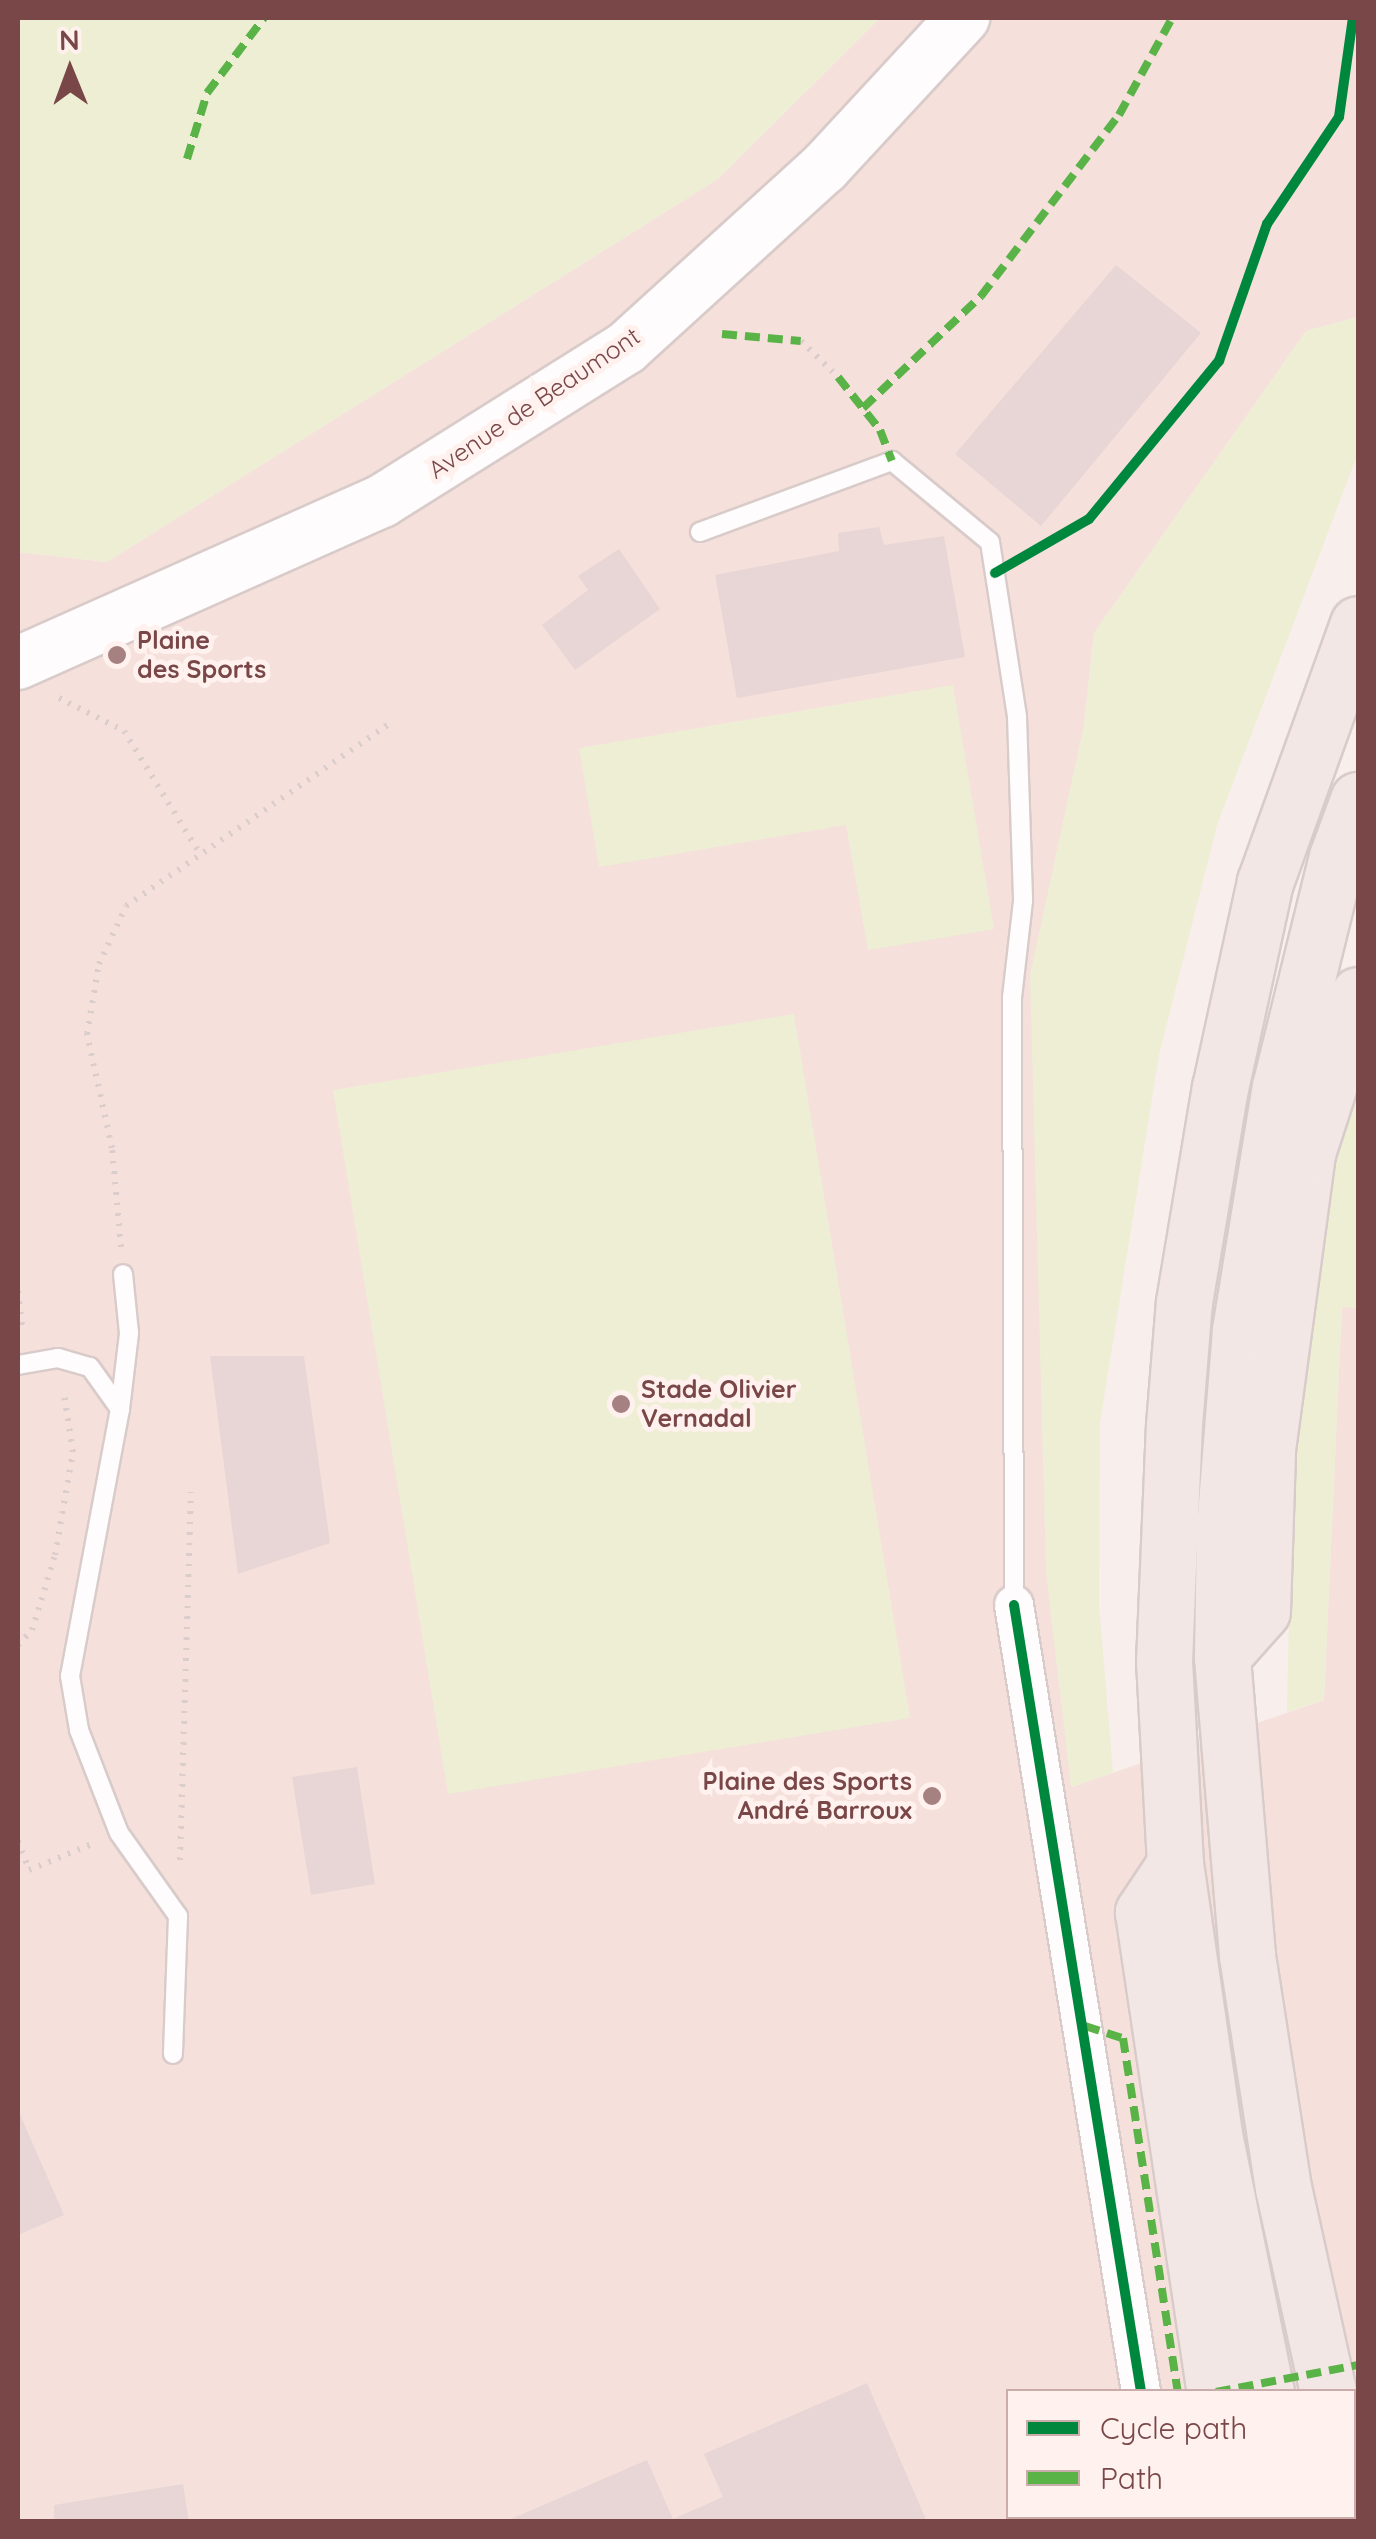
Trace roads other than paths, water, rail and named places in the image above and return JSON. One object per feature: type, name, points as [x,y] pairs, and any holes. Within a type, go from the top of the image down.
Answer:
[{"type":"highway","points":[[1265,2389],[1214,2134],[1175,1864],[1164,1662],[1184,1302],[1220,1088],[1264,882],[1358,624]]},
{"type":"highway","points":[[1327,2389],[1283,2188],[1246,1956],[1222,1656],[1224,1528],[1240,1330],[1280,1086],[1337,857],[1358,800]]},
{"type":"highway","points":[[1222,1656],[1262,1611],[1267,1449],[1307,1153],[1358,995]]},
{"type":"highway","points":[[1175,1864],[1144,1912],[1215,2389]]},
{"type":"main road","name":"Avenue de Beaumont","points":[[18,663],[382,501],[626,348],[824,168],[963,18]]},
{"type":"street","points":[[1014,1604],[1141,2389]]},
{"type":"lane","points":[[700,532],[892,461],[990,542],[1018,717],[1023,900],[1012,997],[1014,1604]]},
{"type":"lane","points":[[123,1274],[129,1333],[120,1409],[70,1676],[79,1730],[120,1833],[178,1916],[173,2054]]},
{"type":"lane","points":[[22,1362],[58,1358],[90,1367],[120,1409]]},
{"type":"place","name":"Plaine des Sports","points":[[117,655]]},
{"type":"place","name":"Stade Olivier Vernadal","points":[[621,1404]]},
{"type":"place","name":"Plaine des Sports André Barroux","points":[[932,1796]]}]
